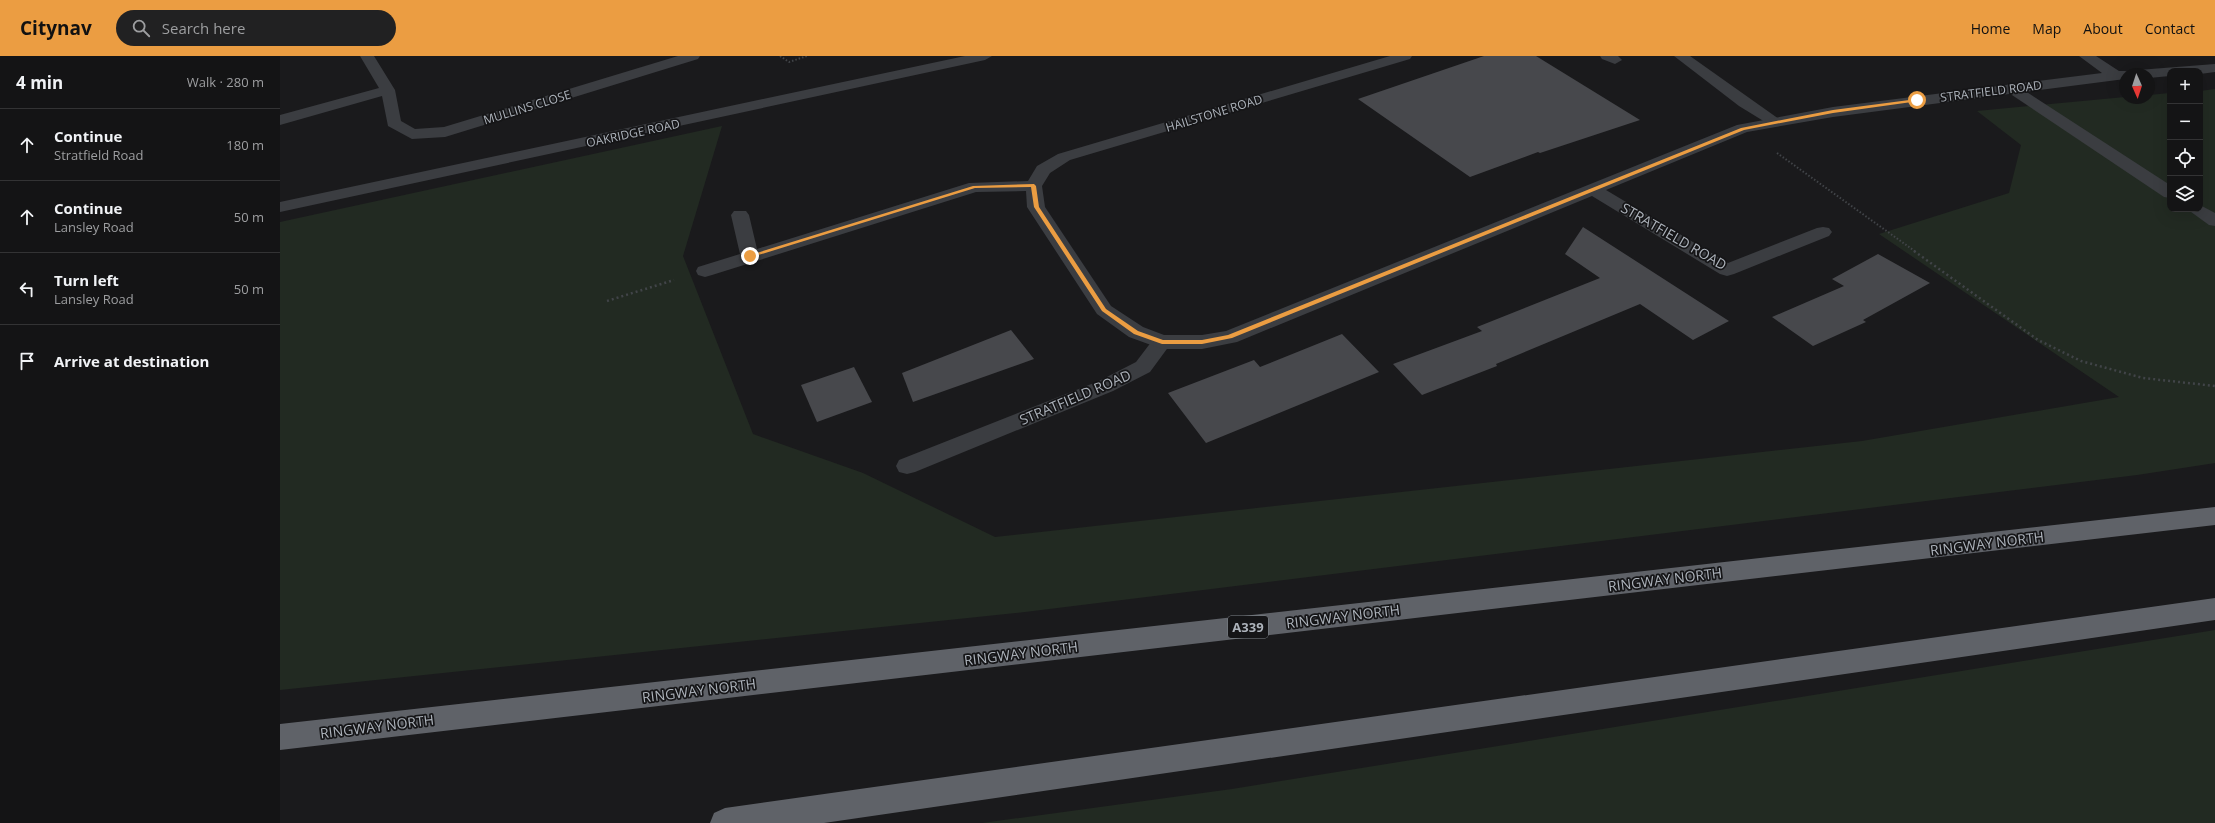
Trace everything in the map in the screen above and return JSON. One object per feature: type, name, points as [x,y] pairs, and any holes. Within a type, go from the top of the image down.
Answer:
[{"type":"highway","name":"RINGWAY NORTH","points":[[280,738],[2215,516]]},
{"type":"highway","points":[[725,823],[2215,609]]},
{"type":"street","name":"MULLINS CLOSE","points":[[367,56],[388,90],[394,123],[412,134],[445,132],[693,56]]},
{"type":"street","name":"OAKRIDGE ROAD","points":[[280,207],[566,147],[985,56]]},
{"type":"street","name":"HAILSTONE ROAD","points":[[1034,186],[1043,170],[1064,157],[1405,56]]},
{"type":"street","points":[[1681,56],[1744,103],[1775,122]]},
{"type":"street","name":"STRATFIELD ROAD","points":[[2086,56],[2119,74]]},
{"type":"street","points":[[2203,69],[2215,68]]},
{"type":"street","points":[[2155,73],[2167,72]]},
{"type":"street","name":"STRATFIELD ROAD","points":[[907,466],[1106,386],[1142,367],[1162,342],[1202,342],[1230,337],[1743,128],[1833,112],[2119,75]]},
{"type":"street","points":[[2011,88],[2167,191]]},
{"type":"street","points":[[280,120],[388,90]]},
{"type":"street","points":[[705,271],[975,187],[1034,186],[1036,207],[1104,310],[1136,332],[1162,342]]},
{"type":"street","name":"STRATFIELD ROAD","points":[[1593,189],[1727,270],[1823,232]]},
{"type":"street","points":[[2201,212],[2215,221]]},
{"type":"street","points":[[740,215],[750,256]]},
{"type":"path","points":[[780,56],[789,62],[807,56]]},
{"type":"path","points":[[1773,150],[2038,340],[2081,361],[2143,378],[2215,386]]},
{"type":"path","points":[[606,301],[705,271]]},
{"type":"shaded area","points":[[2215,89],[2215,463],[2137,475],[1025,612],[280,690],[280,222],[722,126],[683,256],[753,434],[863,473],[995,537],[1862,441],[2119,397],[1879,234],[2009,193],[2021,145],[1977,111],[2119,98],[2119,104],[2155,104],[2155,94],[2167,93],[2167,212],[2203,212],[2203,91]]},
{"type":"shaded area","points":[[2215,630],[2215,823],[982,823],[1232,789]]},
{"type":"building","points":[[1484,56],[1536,56],[1640,120],[1540,153],[1538,152],[1470,177],[1358,99]]},
{"type":"building","points":[[1583,227],[1729,321],[1693,340],[1640,304],[1496,364],[1497,366],[1422,395],[1393,364],[1482,331],[1477,327],[1600,278],[1565,254]]},
{"type":"building","points":[[1878,254],[1930,283],[1863,320],[1866,322],[1813,346],[1772,317],[1844,286],[1832,279]]},
{"type":"building","points":[[1011,330],[1034,359],[913,402],[902,373]]},
{"type":"building","points":[[1342,334],[1379,372],[1206,443],[1168,393],[1254,360],[1260,367]]},
{"type":"building","points":[[854,367],[872,402],[817,422],[801,385]]},
{"type":"route","points":[[750,256],[975,187],[1034,186],[1036,207],[1104,310],[1136,332],[1162,342],[1202,342],[1230,337],[1743,128],[1833,112],[1917,100]]}]
